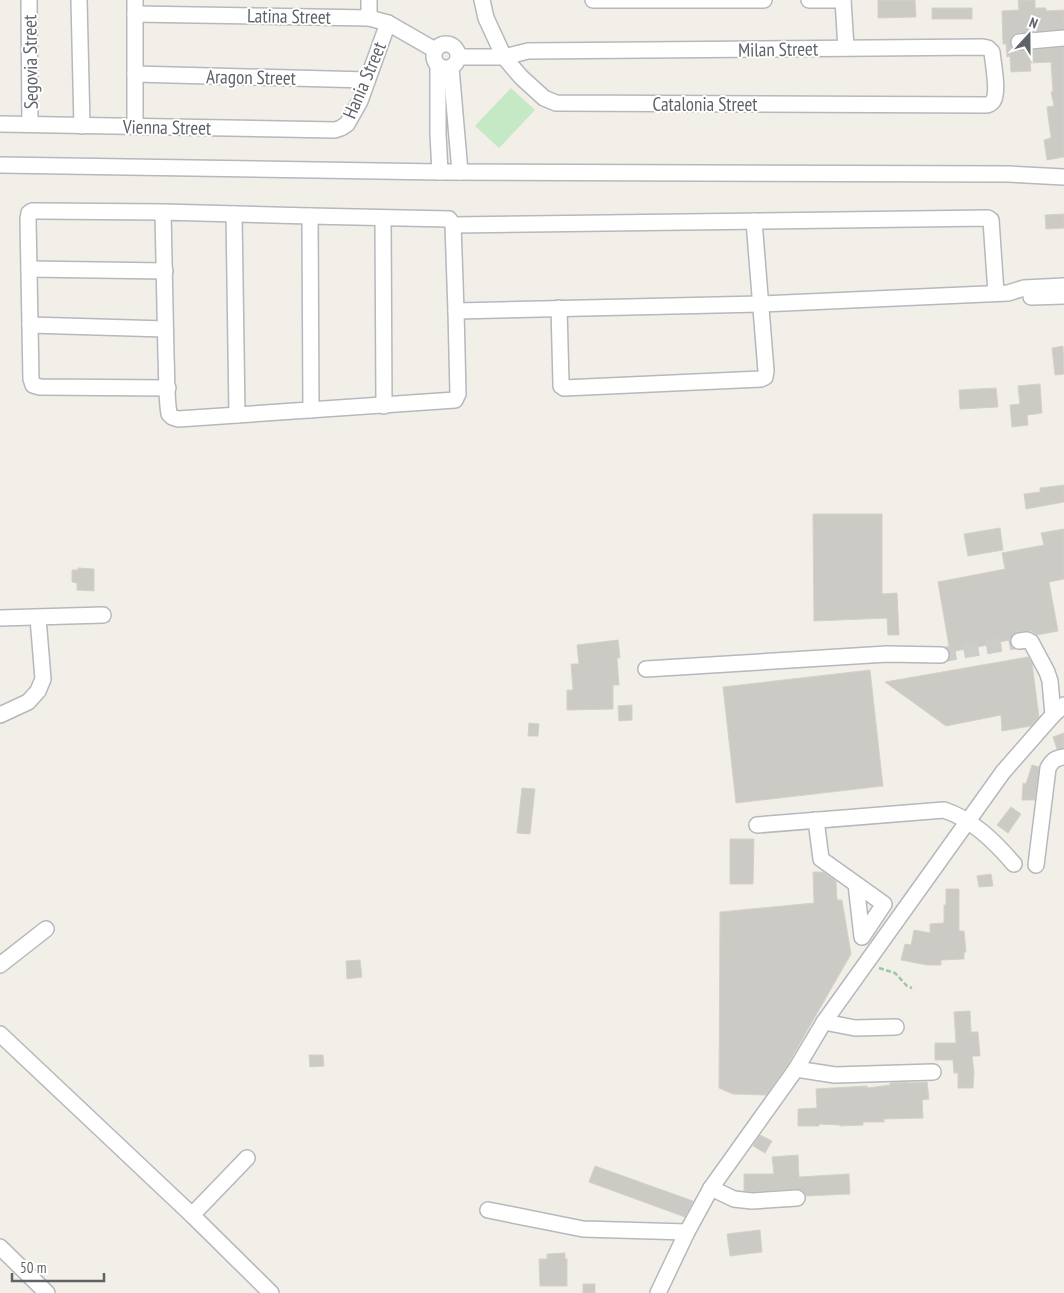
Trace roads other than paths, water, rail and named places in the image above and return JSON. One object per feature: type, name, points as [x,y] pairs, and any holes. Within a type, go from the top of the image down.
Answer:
[{"type":"street","name":"Segovia Street","points":[[29,0],[30,124]]},
{"type":"street","points":[[79,0],[82,126]]},
{"type":"street","points":[[369,0],[369,18]]},
{"type":"street","name":"Catalonia Street","points":[[482,0],[486,18],[504,58],[544,98],[556,103],[987,105]]},
{"type":"street","points":[[593,0],[764,0]]},
{"type":"street","points":[[809,0],[842,0],[846,48]]},
{"type":"street","points":[[135,7],[135,126]]},
{"type":"street","name":"Latina Street","points":[[135,7],[369,18],[388,23],[435,50]]},
{"type":"street","name":"Hania Street","points":[[334,130],[342,128],[347,124],[360,101],[388,23]]},
{"type":"street","points":[[1019,42],[1064,38]]},
{"type":"street","points":[[440,172],[438,120],[449,64],[456,49],[450,44],[441,44],[435,50],[434,58],[449,64]]},
{"type":"street","name":"Milan Street","points":[[449,64],[504,58],[528,51],[983,47],[988,48],[992,52],[996,92],[992,104],[987,105]]},
{"type":"street","points":[[449,64],[460,172]]},
{"type":"street","name":"Aragon Street","points":[[135,74],[367,80]]},
{"type":"street","points":[[438,120],[455,119]]},
{"type":"street","name":"Vienna Street","points":[[0,124],[334,130]]},
{"type":"street","points":[[439,149],[458,149]]},
{"type":"street","points":[[0,165],[440,172],[1008,174],[1064,176]]},
{"type":"street","points":[[164,212],[165,329],[168,388],[169,414],[175,418],[455,400],[457,397],[456,310],[453,225],[446,218],[164,212],[32,211],[29,213],[30,379],[33,385],[168,388]]},
{"type":"street","points":[[234,214],[237,415]]},
{"type":"street","points":[[310,216],[310,410]]},
{"type":"street","points":[[383,218],[384,406]]},
{"type":"street","points":[[453,225],[988,218],[991,220],[1002,293]]},
{"type":"street","points":[[559,308],[562,388],[761,379],[765,377],[766,371],[754,221]]},
{"type":"street","points":[[29,269],[165,271]]},
{"type":"street","points":[[456,310],[760,304],[1002,293],[1024,288],[1064,286]]},
{"type":"street","points":[[1002,293],[1024,297],[1064,296]]},
{"type":"street","points":[[30,325],[165,329]]},
{"type":"street","points":[[0,618],[103,615]]},
{"type":"street","points":[[0,715],[28,702],[38,691],[43,679],[38,618]]},
{"type":"street","points":[[658,1293],[687,1232],[711,1188],[796,1069],[824,1022],[1003,772],[1059,710],[1047,672],[1032,642],[1028,640],[1019,641]]},
{"type":"street","points":[[646,670],[887,654],[941,655]]},
{"type":"street","points":[[1036,865],[1048,768],[1052,761],[1064,757]]},
{"type":"street","points":[[757,825],[944,810],[957,814],[994,842],[1014,864]]},
{"type":"street","points":[[816,820],[821,859],[856,884]]},
{"type":"street","points":[[0,965],[46,929]]},
{"type":"street","points":[[824,1022],[855,1028],[896,1027]]},
{"type":"street","points":[[0,1034],[192,1215],[271,1293]]},
{"type":"street","points":[[796,1069],[835,1075],[933,1072]]},
{"type":"street","points":[[192,1215],[247,1158]]},
{"type":"street","points":[[711,1188],[734,1199],[752,1201],[797,1198]]},
{"type":"street","points":[[488,1210],[583,1229],[687,1232]]},
{"type":"street","points":[[0,1247],[47,1293]]},
{"type":"tunnel","points":[[941,655],[1019,641]]}]
